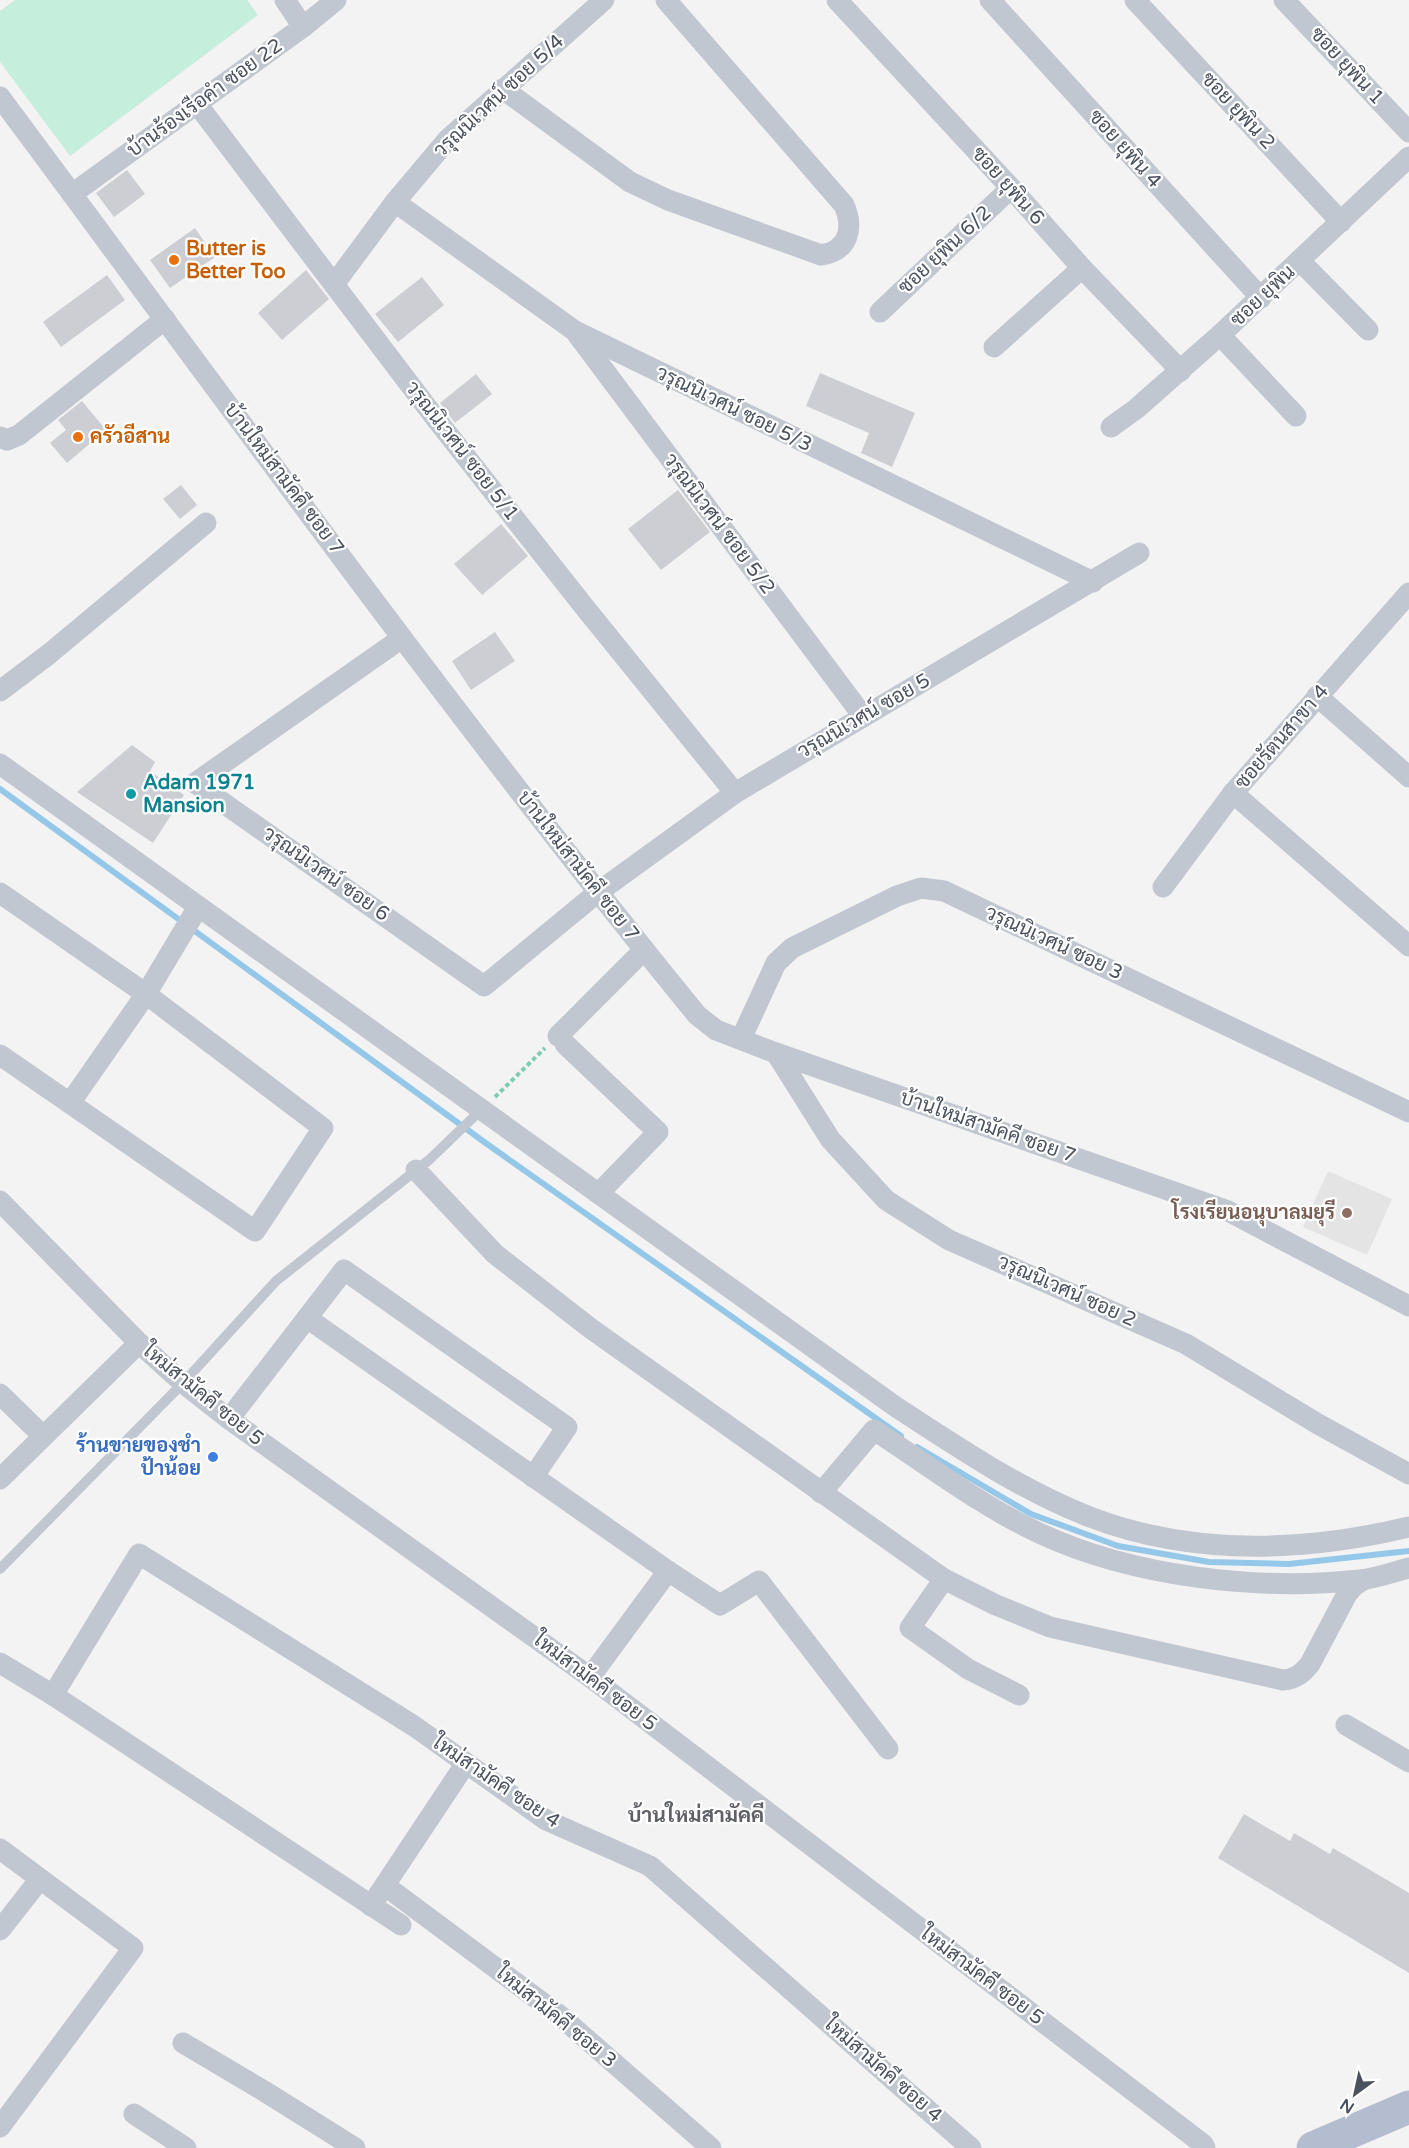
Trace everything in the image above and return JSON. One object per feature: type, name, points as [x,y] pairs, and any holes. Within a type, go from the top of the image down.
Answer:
[{"type":"main road","points":[[1313,2148],[1409,2107]]},
{"type":"street","points":[[285,0],[303,27]]},
{"type":"street","name":"บ้านร้องเรือคำ ซอย 22","points":[[72,194],[303,27],[336,0]]},
{"type":"street","name":"วรุณนิเวศน์ ซอย 5/4","points":[[335,283],[395,202],[448,139],[604,0]]},
{"type":"street","points":[[503,89],[598,159],[640,186],[668,200],[821,255],[837,250],[844,242],[850,226],[849,216],[843,205],[666,0]]},
{"type":"street","name":"ซอย ยุพิน 6","points":[[837,0],[1082,268],[1181,371]]},
{"type":"street","name":"ซอย ยุพิน 4","points":[[990,0],[1261,298]]},
{"type":"street","name":"ซอย ยุพิน 2","points":[[1135,0],[1341,222]]},
{"type":"street","name":"ซอย ยุพิน 1","points":[[1284,0],[1409,132]]},
{"type":"street","name":"บ้านใหม่สามัคคี ซอย 7","points":[[0,97],[402,638],[597,893],[697,1015],[716,1030],[776,1053],[1228,1211],[1409,1306]]},
{"type":"street","name":"วรุณนิเวศน์ ซอย 5/1","points":[[197,104],[335,283],[443,429],[735,793]]},
{"type":"street","name":"ซอย ยุพิน","points":[[1110,427],[1136,409],[1221,335],[1409,156]]},
{"type":"street","name":"ซอย ยุพิน 6/2","points":[[880,312],[1011,188]]},
{"type":"street","name":"วรุณนิเวศน์ ซอย 5/3","points":[[395,202],[575,331],[1093,582]]},
{"type":"street","points":[[1300,261],[1368,330]]},
{"type":"street","points":[[994,346],[1082,268]]},
{"type":"street","points":[[4,438],[18,435],[165,319]]},
{"type":"street","name":"วรุณนิเวศน์ ซอย 5/2","points":[[575,331],[863,716]]},
{"type":"street","points":[[1221,335],[1296,416]]},
{"type":"street","points":[[0,691],[49,654],[206,523]]},
{"type":"street","name":"วรุณนิเวศน์ ซอย 5","points":[[597,893],[735,793],[1139,554]]},
{"type":"street","name":"ซอยรัตนสาขา 4","points":[[1163,887],[1233,793],[1409,593]]},
{"type":"street","name":"วรุณนิเวศน์ ซอย 6","points":[[402,638],[195,783],[484,986],[597,893]]},
{"type":"street","points":[[1317,696],[1409,777]]},
{"type":"street","points":[[0,764],[478,1113],[599,1193],[896,1407],[983,1463],[1038,1493],[1089,1517],[1130,1531],[1170,1539],[1242,1546],[1316,1544],[1372,1536],[1409,1527]]},
{"type":"street","points":[[1233,793],[1409,946]]},
{"type":"street","name":"วรุณนิเวศน์ ซอย 3","points":[[741,1039],[776,963],[792,948],[897,896],[921,888],[944,891],[1409,1112]]},
{"type":"street","points":[[0,893],[146,994],[324,1128],[255,1231],[0,1054]]},
{"type":"street","points":[[70,1103],[146,994],[198,908]]},
{"type":"street","points":[[599,1193],[658,1132],[561,1040],[644,950]]},
{"type":"street","name":"วรุณนิเวศน์ ซอย 2","points":[[776,1053],[830,1139],[886,1200],[948,1240],[1186,1344],[1318,1424],[1409,1474]]},
{"type":"street","points":[[416,1170],[495,1254],[590,1328],[944,1579],[996,1605],[1050,1627],[1283,1680],[1291,1679],[1305,1671],[1347,1594],[1363,1580]]},
{"type":"street","name":"ใหม่สามัคคี ซอย 5","points":[[0,1201],[139,1343],[183,1383],[229,1419],[590,1677],[1203,2144],[1205,2148]]},
{"type":"street","points":[[229,1419],[344,1270],[567,1427],[534,1477]]},
{"type":"street","points":[[307,1318],[720,1605],[759,1581],[888,1749]]},
{"type":"street","points":[[0,1479],[139,1343]]},
{"type":"street","points":[[0,1394],[43,1436]]},
{"type":"street","points":[[821,1493],[874,1430],[995,1509],[1059,1542],[1096,1554],[1177,1574],[1236,1581],[1296,1583],[1363,1580],[1409,1568]]},
{"type":"street","name":"ใหม่สามัคคี ซอย 4","points":[[53,1695],[140,1554],[414,1726],[546,1820],[650,1866],[971,2148]]},
{"type":"street","points":[[590,1677],[669,1571]]},
{"type":"street","points":[[944,1579],[910,1628],[968,1668],[1019,1695]]},
{"type":"street","points":[[0,1663],[53,1695],[401,1925]]},
{"type":"street","points":[[1346,1725],[1409,1762]]},
{"type":"street","points":[[371,1906],[466,1763]]},
{"type":"street","points":[[0,1849],[133,1948],[0,2127]]},
{"type":"street","points":[[0,1930],[40,1879]]},
{"type":"street","name":"ใหม่สามัคคี ซอย 3","points":[[395,1893],[559,2015],[711,2148]]},
{"type":"street","points":[[183,2043],[355,2148]]},
{"type":"street","points":[[134,2114],[186,2148]]},
{"type":"lane","points":[[0,1569],[183,1383],[284,1274],[416,1170],[478,1113]]},
{"type":"path","points":[[478,1113],[561,1040]]},
{"type":"shaded area","name":"โรงเรียนอนุบาลมยุรี","points":[[1328,1171],[1392,1199],[1367,1255],[1303,1227]]},
{"type":"green space","points":[[15,0],[247,0],[258,15],[70,156],[0,62],[0,11]]},
{"type":"building","points":[[127,170],[145,194],[114,217],[96,193]]},
{"type":"building","points":[[195,228],[215,257],[170,288],[150,260]]},
{"type":"building","points":[[306,270],[329,299],[282,340],[258,313]]},
{"type":"building","points":[[107,275],[125,300],[61,347],[43,322]]},
{"type":"building","points":[[422,277],[444,305],[398,342],[375,314]]},
{"type":"building","points":[[820,373],[915,413],[892,467],[861,453],[869,433],[806,406]]},
{"type":"building","points":[[476,374],[492,394],[455,423],[440,403]]},
{"type":"building","name":"ครัวอีสาน","points":[[82,401],[106,430],[67,463],[50,443],[66,430],[58,420]]},
{"type":"building","points":[[181,485],[197,505],[180,519],[163,499]]},
{"type":"building","points":[[678,490],[710,532],[661,570],[628,529]]},
{"type":"building","points":[[501,524],[528,556],[482,595],[454,564]]},
{"type":"building","points":[[495,632],[515,661],[471,690],[452,661]]},
{"type":"building","name":"Adam 1971 Mansion","points":[[132,745],[155,762],[150,771],[184,795],[153,843],[77,792]]},
{"type":"building","points":[[1244,1814],[1290,1841],[1294,1833],[1330,1854],[1333,1848],[1409,1893],[1409,1973],[1218,1858]]},
{"type":"waterway","points":[[0,789],[487,1144],[901,1436]]},
{"type":"waterway","points":[[917,1447],[1031,1514],[1118,1546],[1209,1562],[1289,1564],[1409,1551]]},
{"type":"place","name":"Butter is Better Too","points":[[174,260]]},
{"type":"place","name":"ครัวอีสาน","points":[[78,437]]},
{"type":"place","name":"Adam 1971 Mansion","points":[[131,794]]},
{"type":"place","name":"โรงเรียนอนุบาลมยุรี","points":[[1347,1213]]},
{"type":"place","name":"ร้านขายของชำ ป้าน้อย","points":[[213,1457]]},
{"type":"district","name":"บ้านใหม่สามัคคี","points":[[696,1815]]}]
